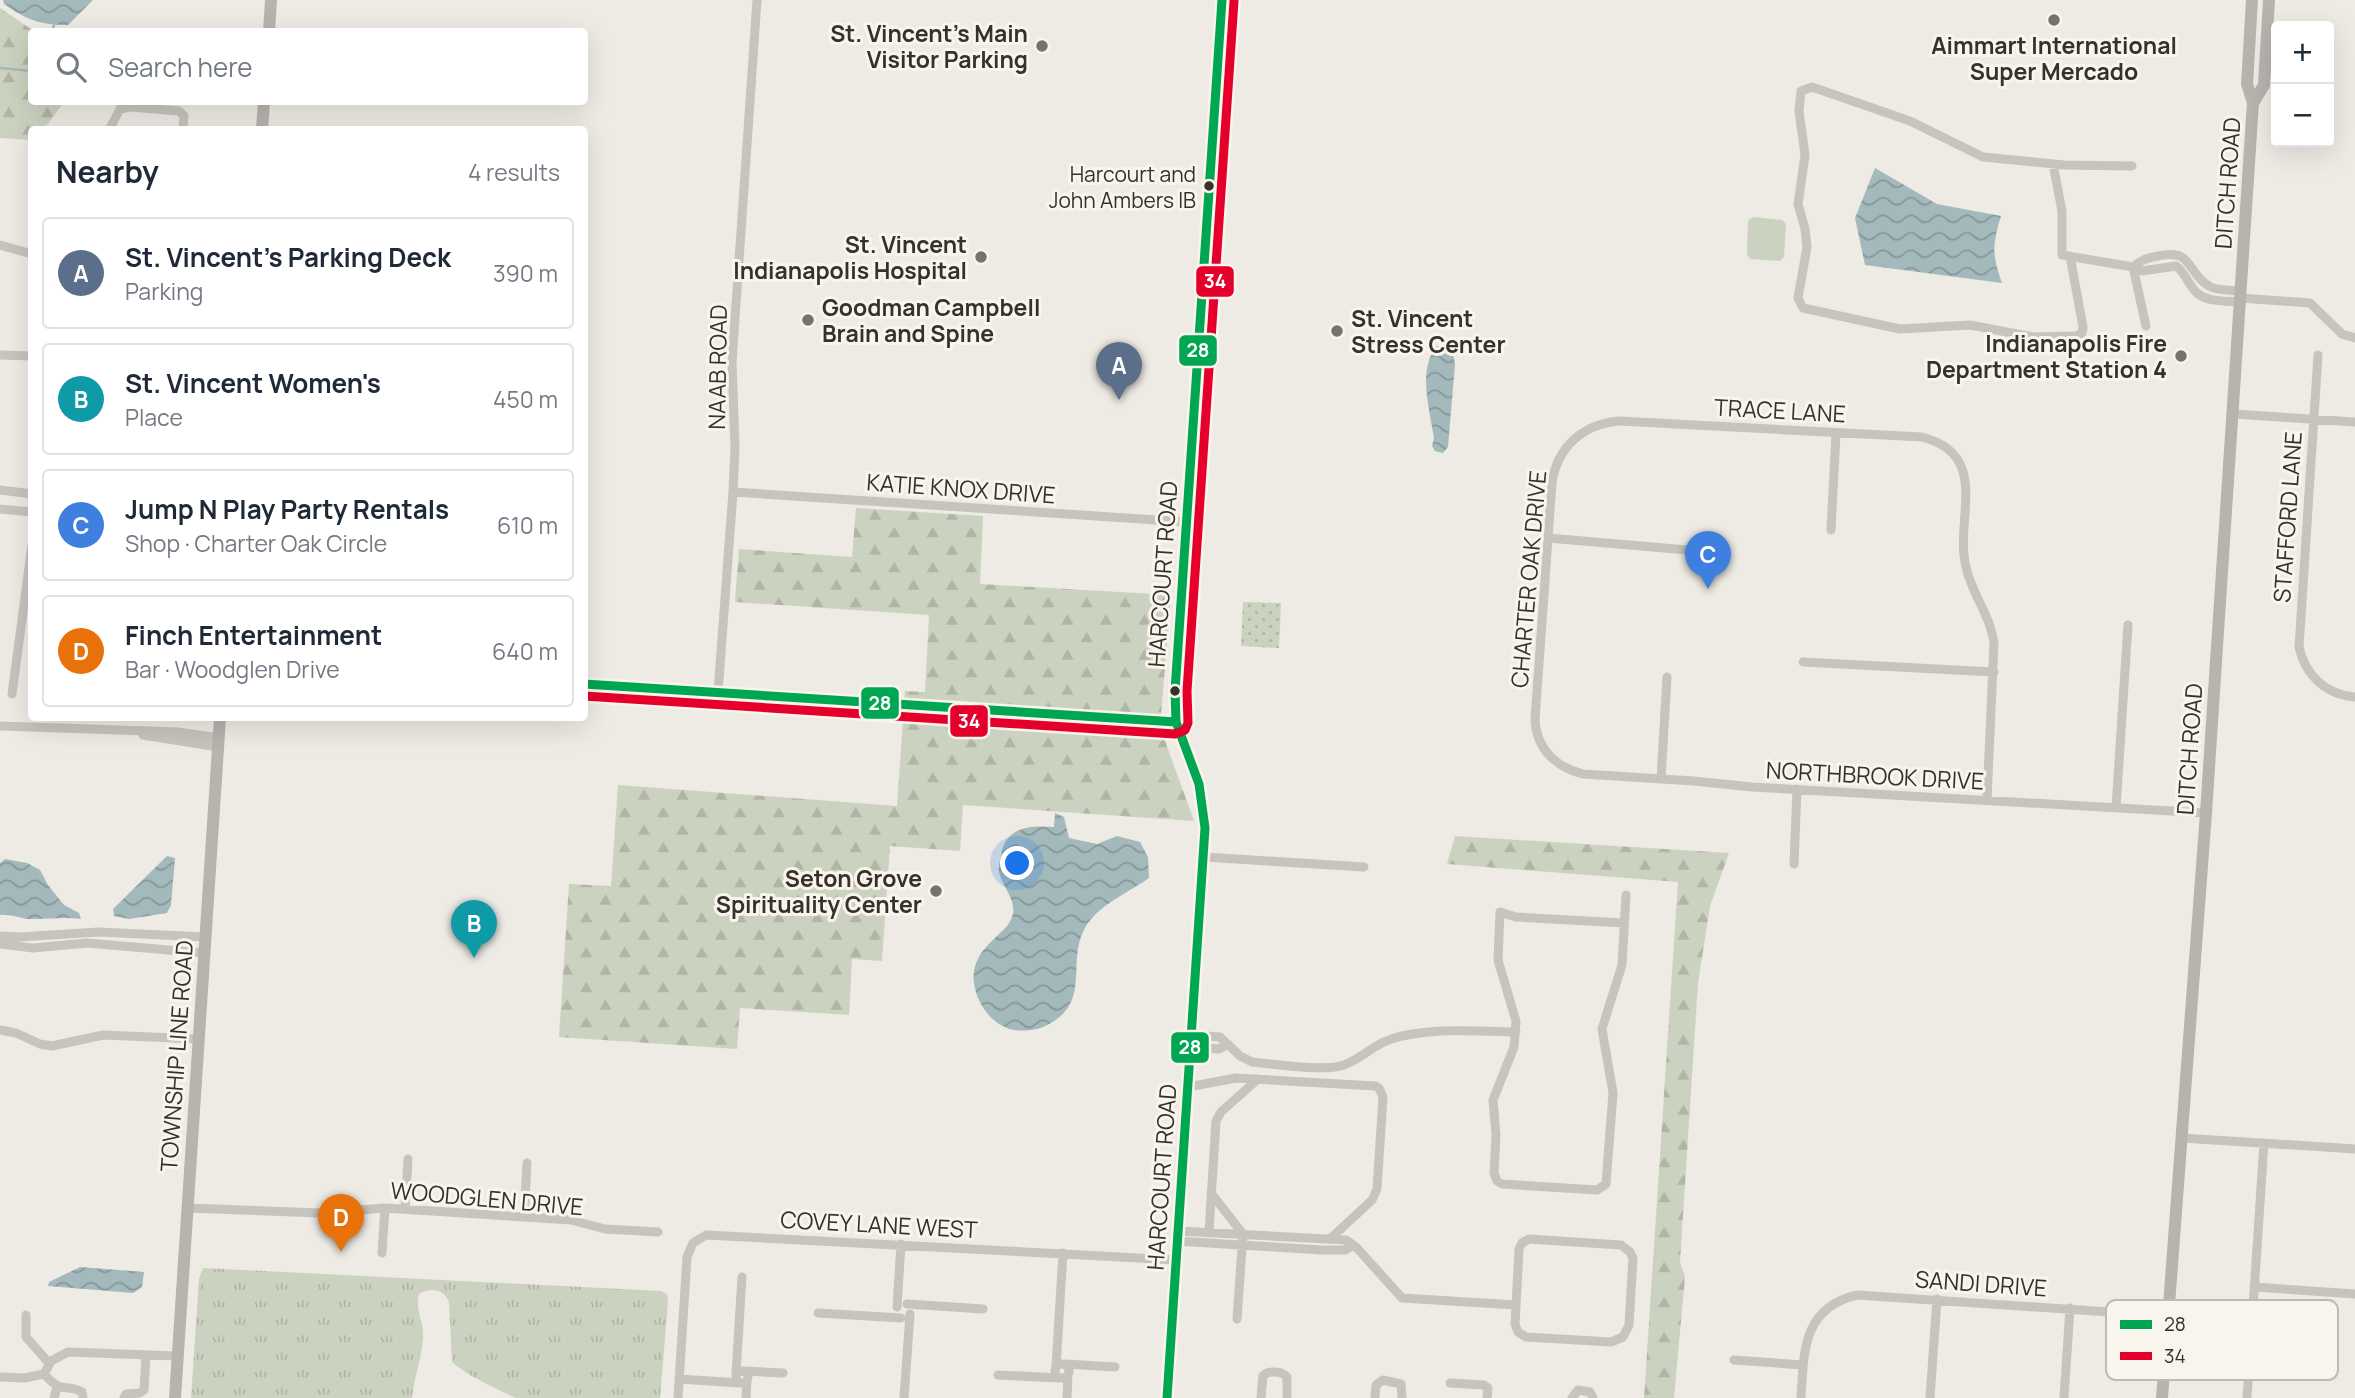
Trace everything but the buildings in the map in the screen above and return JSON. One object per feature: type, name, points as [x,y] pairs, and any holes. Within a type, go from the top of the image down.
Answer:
[{"type":"main road","points":[[269,28],[271,0]]},
{"type":"main road","name":"HARCOURT ROAD","points":[[1167,1398],[1205,820],[1195,773],[1176,723],[1175,691],[1222,0]]},
{"type":"main road","name":"DITCH ROAD","points":[[2170,1300],[2241,297],[2253,103],[2247,84],[2252,0]]},
{"type":"main road","name":"DITCH ROAD","points":[[2253,103],[2264,85],[2269,0]]},
{"type":"main road","points":[[262,126],[264,105]]},
{"type":"main road","name":"TOWNSHIP LINE ROAD","points":[[175,1398],[220,721]]},
{"type":"main road","name":"DITCH ROAD","points":[[2162,1398],[2164,1380]]},
{"type":"street","name":"NAAB ROAD","points":[[718,692],[735,447],[732,362],[757,0]]},
{"type":"street","points":[[2053,164],[2062,211],[2066,256],[2083,327],[2082,333],[2076,336],[2037,337],[1970,325],[1900,329],[1807,309],[1800,304],[1798,298],[1807,247],[1798,204],[1805,155],[1799,107],[1800,93],[1804,88],[1812,87],[1910,121],[1983,157],[2053,164],[2132,166]]},
{"type":"street","points":[[111,126],[120,109],[131,107],[179,111],[184,116],[183,126]]},
{"type":"street","points":[[0,246],[28,253]]},
{"type":"street","points":[[2133,267],[2142,260],[2171,253],[2185,258],[2201,281],[2211,288],[2241,297]]},
{"type":"street","points":[[2066,256],[2133,267],[2142,271],[2161,266],[2176,266],[2183,271],[2198,295],[2211,299],[2241,297],[2310,303],[2342,334],[2355,338]]},
{"type":"street","points":[[2158,256],[2161,266]]},
{"type":"street","points":[[2133,267],[2146,326]]},
{"type":"street","points":[[0,355],[28,356]]},
{"type":"street","name":"STAFFORD LANE","points":[[2318,355],[2299,639],[2304,662],[2314,678],[2330,691],[2355,697]]},
{"type":"street","points":[[2233,414],[2355,422]]},
{"type":"street","name":"TRACE LANE","points":[[1601,424],[1619,421],[1922,438],[1937,442],[1953,453],[1962,469],[1966,484],[1963,546],[1965,564],[1991,625],[1995,651],[1994,672]]},
{"type":"street","name":"CHARTER OAK DRIVE","points":[[1548,755],[1538,738],[1535,719],[1552,483],[1558,460],[1574,438],[1601,424]]},
{"type":"street","points":[[1831,530],[1836,433]]},
{"type":"street","points":[[0,490],[28,494]]},
{"type":"street","name":"KATIE KNOX DRIVE","points":[[733,492],[1187,522]]},
{"type":"street","points":[[0,509],[28,512]]},
{"type":"street","points":[[1548,538],[1699,551]]},
{"type":"street","points":[[12,694],[28,575]]},
{"type":"street","points":[[2116,807],[2128,625]]},
{"type":"street","points":[[1803,662],[1994,672],[1987,800]]},
{"type":"street","points":[[1661,779],[1667,677]]},
{"type":"street","points":[[588,684],[1176,723]]},
{"type":"street","points":[[0,726],[124,731],[219,743]]},
{"type":"street","name":"NORTHBROOK DRIVE","points":[[1548,755],[1567,769],[1583,774],[2206,813]]},
{"type":"street","points":[[1794,864],[1797,789]]},
{"type":"street","points":[[1204,857],[1364,867]]},
{"type":"street","points":[[1624,923],[1516,917],[1500,912],[1497,957],[1515,1015],[1516,1032],[1514,1047],[1493,1100],[1496,1135],[1494,1171],[1497,1181],[1505,1185],[1597,1190],[1603,1187],[1608,1179],[1613,1093],[1602,1029],[1622,965],[1626,895]]},
{"type":"street","points":[[0,936],[99,932],[205,937]]},
{"type":"street","points":[[0,944],[33,948],[87,943],[204,953]]},
{"type":"street","points":[[0,1030],[52,1046],[103,1035],[198,1039]]},
{"type":"street","points":[[1191,1041],[1220,1037],[1252,1062],[1331,1068],[1347,1064],[1374,1046],[1401,1036],[1465,1030],[1516,1032]]},
{"type":"street","points":[[1188,1087],[1231,1078],[1375,1086],[1380,1089],[1383,1097],[1377,1189],[1372,1200],[1330,1239]]},
{"type":"street","points":[[1209,1233],[1216,1120],[1221,1112],[1258,1079]]},
{"type":"street","points":[[2182,1138],[2355,1149]]},
{"type":"street","points":[[2253,1300],[2264,1143]]},
{"type":"street","points":[[405,1209],[408,1159]]},
{"type":"street","points":[[524,1217],[527,1163]]},
{"type":"street","points":[[1211,1193],[1243,1234],[1237,1319]]},
{"type":"street","name":"WOODGLEN DRIVE","points":[[187,1208],[320,1213],[405,1209],[571,1220],[605,1229],[658,1232]]},
{"type":"street","points":[[382,1253],[385,1208]]},
{"type":"street","points":[[1177,1236],[1209,1233],[1346,1240],[1357,1248],[1402,1298],[1516,1305]]},
{"type":"street","name":"COVEY LANE WEST","points":[[679,1379],[687,1257],[691,1246],[699,1238],[710,1234],[1176,1260]]},
{"type":"street","points":[[1177,1236],[1242,1245],[1345,1250],[1352,1246]]},
{"type":"street","points":[[1524,1241],[1620,1245],[1630,1252],[1633,1261],[1629,1325],[1621,1339],[1611,1342],[1522,1336],[1515,1327],[1516,1305],[1519,1250],[1524,1241]]},
{"type":"street","points":[[901,1244],[902,1306],[896,1313],[906,1316]]},
{"type":"street","points":[[1060,1365],[1063,1253]]},
{"type":"street","points":[[742,1277],[742,1377],[746,1398]]},
{"type":"street","points":[[2254,1287],[2355,1294]]},
{"type":"street","name":"SANDI DRIVE","points":[[1803,1365],[1808,1335],[1813,1325],[1826,1310],[1850,1297],[1869,1294],[2106,1311]]},
{"type":"street","points":[[1930,1398],[1937,1299]]},
{"type":"street","points":[[902,1306],[983,1309]]},
{"type":"street","points":[[2064,1398],[2070,1308]]},
{"type":"street","points":[[818,1313],[906,1316]]},
{"type":"street","points":[[26,1315],[26,1336],[48,1363]]},
{"type":"street","points":[[904,1398],[906,1316]]},
{"type":"street","points":[[44,1374],[48,1363],[68,1352],[177,1356]]},
{"type":"street","points":[[124,1398],[126,1394],[141,1393],[144,1390],[146,1355]]},
{"type":"street","points":[[1734,1360],[1803,1365],[1801,1398]]},
{"type":"street","points":[[1060,1365],[1115,1367]]},
{"type":"street","points":[[1060,1365],[1069,1369],[1064,1376],[1067,1398]]},
{"type":"street","points":[[1261,1398],[1263,1376],[1268,1372],[1287,1377],[1287,1398]]},
{"type":"street","points":[[678,1398],[679,1379],[783,1373]]},
{"type":"street","points":[[0,1377],[24,1378],[44,1374]]},
{"type":"street","points":[[44,1374],[57,1387],[79,1390],[83,1398]]},
{"type":"street","points":[[998,1375],[1064,1376]]},
{"type":"street","points":[[1375,1398],[1376,1385],[1383,1380],[1401,1384],[1402,1398]]},
{"type":"street","points":[[2247,1398],[2248,1380]]},
{"type":"street","points":[[1450,1382],[1484,1385],[1488,1388],[1487,1398]]},
{"type":"street","points":[[54,1398],[57,1387]]},
{"type":"street","points":[[1572,1398],[1578,1390],[1590,1392],[1593,1398]]},
{"type":"green space","points":[[0,8],[30,28],[28,105],[62,105],[46,126],[28,126],[28,140],[0,138]]},
{"type":"green space","points":[[1753,217],[1782,220],[1786,224],[1784,257],[1780,261],[1750,259],[1747,255],[1748,221]]},
{"type":"green space","points":[[856,508],[983,516],[980,584],[1171,595],[1160,727],[1194,821],[963,805],[960,851],[890,846],[882,961],[852,959],[849,1015],[740,1008],[737,1049],[559,1037],[569,884],[611,886],[618,785],[897,806],[905,691],[925,692],[929,615],[735,602],[739,549],[852,557]]},
{"type":"green space","points":[[1243,602],[1281,603],[1279,648],[1241,646]]},
{"type":"green space","points":[[1455,836],[1729,853],[1710,906],[1698,983],[1680,1262],[1685,1277],[1674,1398],[1644,1398],[1678,882],[1447,864]]},
{"type":"green space","points":[[203,1268],[661,1291],[667,1294],[668,1301],[660,1398],[516,1398],[474,1377],[452,1362],[449,1302],[444,1294],[432,1290],[419,1294],[423,1338],[412,1398],[191,1398],[199,1279]]},
{"type":"water","points":[[3,0],[93,0],[68,25],[49,24],[27,18],[4,4]]},
{"type":"water","points":[[1875,168],[1937,204],[2001,216],[1994,250],[2002,283],[1865,265],[1855,218]]},
{"type":"water","points":[[1437,346],[1447,347],[1453,353],[1455,364],[1448,447],[1443,453],[1435,451],[1432,446],[1434,438],[1426,391],[1428,366]]},
{"type":"water","points":[[1055,813],[1064,817],[1069,838],[1097,844],[1117,836],[1140,842],[1148,857],[1149,878],[1099,911],[1086,926],[1077,954],[1074,995],[1069,1007],[1059,1018],[1039,1028],[1011,1029],[997,1023],[983,1007],[975,989],[975,965],[983,951],[1012,917],[1013,905],[999,870],[1003,846],[1007,839],[1020,830],[1054,827]]},
{"type":"water","points":[[167,856],[175,858],[171,905],[167,913],[129,919],[114,916],[113,909]]},
{"type":"water","points":[[5,859],[27,863],[40,870],[64,905],[79,913],[81,919],[30,919],[0,915],[0,863]]},
{"type":"water","points":[[80,1267],[144,1272],[142,1287],[133,1293],[48,1286],[49,1282]]},
{"type":"waterway","points":[[0,68],[28,71]]},
{"type":"transit line","name":"28","points":[[1167,1398],[1205,828],[1199,784],[1176,722],[1175,691],[1222,0]]},
{"type":"transit line","name":"34","points":[[588,696],[1175,734],[1185,730],[1188,723],[1187,691],[1234,1]]},
{"type":"transit line","name":"28","points":[[588,684],[1176,722]]},
{"type":"place","name":"Aimmart International Super Mercado","points":[[2054,20]]},
{"type":"place","name":"St. Vincent's Main Visitor Parking","points":[[1042,46]]},
{"type":"place","name":"Harcourt and John Ambers IB","points":[[1209,186]]},
{"type":"place","name":"St. Vincent Indianapolis Hospital","points":[[981,257]]},
{"type":"place","name":"Goodman Campbell Brain and Spine","points":[[808,320]]},
{"type":"place","name":"St. Vincent Stress Center","points":[[1337,331]]},
{"type":"place","name":"Indianapolis Fire Department Station 4","points":[[2181,356]]},
{"type":"place","name":"St. Vincent's Parking Deck","points":[[1119,400]]},
{"type":"place","name":"Jump N Play Party Rentals","points":[[1708,589]]},
{"type":"place","name":"Seton Grove Spirituality Center","points":[[936,891]]},
{"type":"place","name":"St. Vincent Women's","points":[[474,958]]},
{"type":"place","name":"Finch Entertainment","points":[[341,1252]]}]
